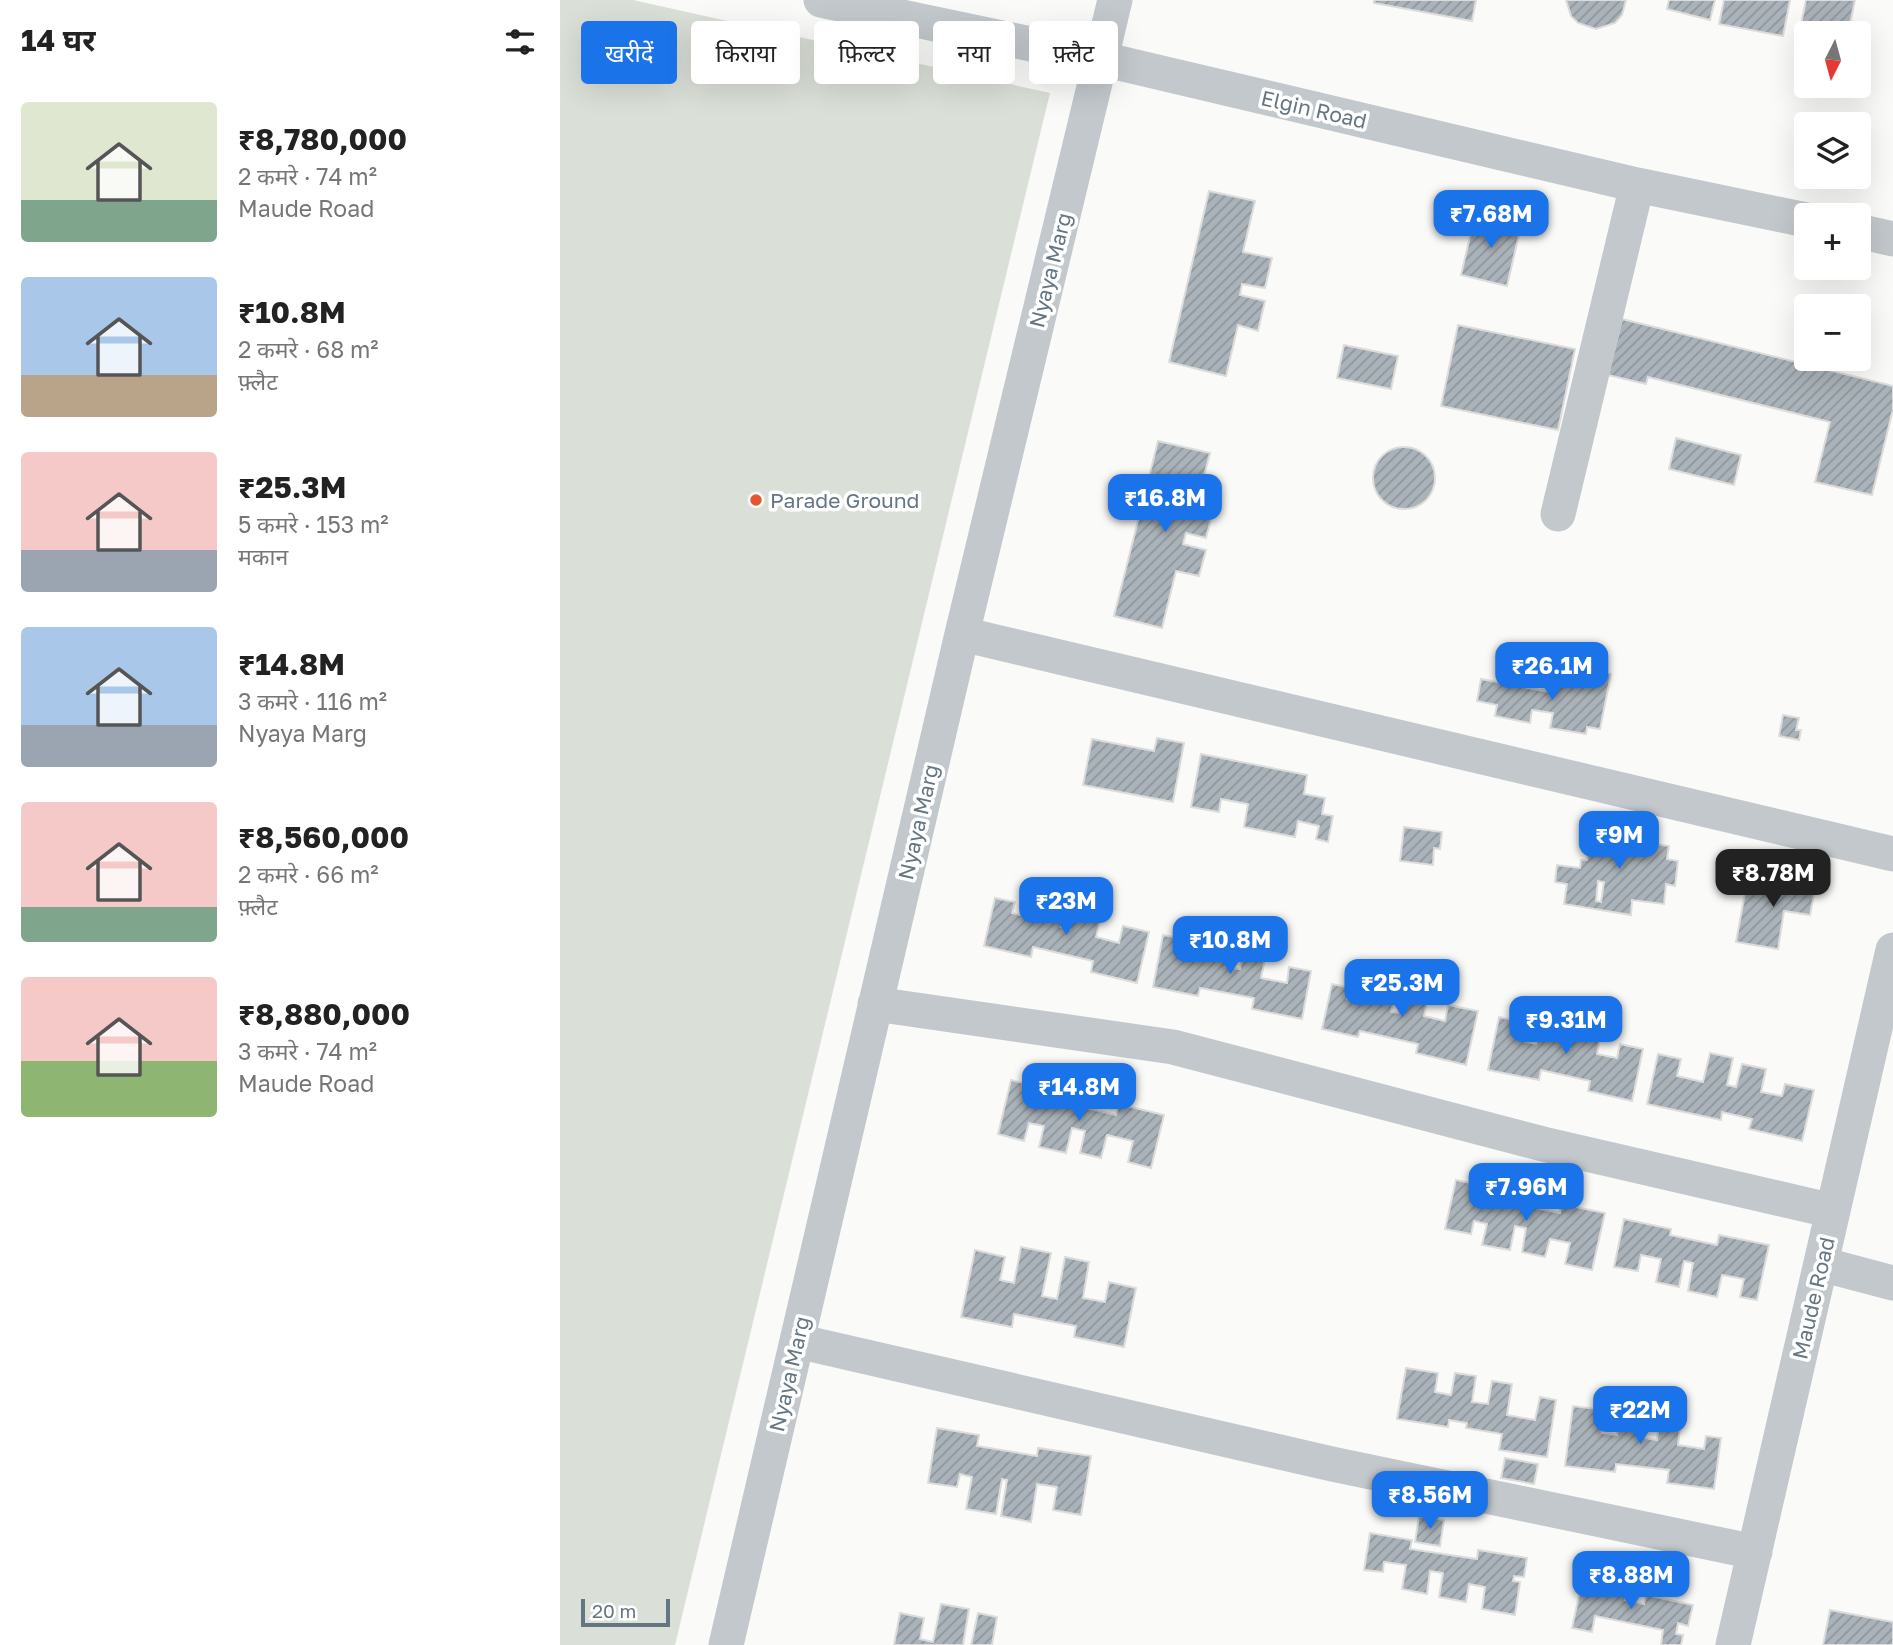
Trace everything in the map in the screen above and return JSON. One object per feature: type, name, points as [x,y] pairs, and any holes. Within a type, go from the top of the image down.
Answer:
[{"type":"street","name":"Elgin Road","points":[[821,0],[1029,44]]},
{"type":"street","name":"Nyaya Marg","points":[[1110,21],[1115,0]]},
{"type":"street","name":"Elgin Road","points":[[1118,63],[1637,185],[1794,218]]},
{"type":"street","name":"Nyaya Marg","points":[[726,1645],[962,634],[1096,84]]},
{"type":"street","points":[[1558,514],[1637,185]]},
{"type":"street","points":[[1871,234],[1893,239]]},
{"type":"street","points":[[962,634],[1893,855]]},
{"type":"street","name":"Maude Road","points":[[1733,1645],[1893,950]]},
{"type":"street","points":[[875,1004],[1172,1047],[1543,1144],[1833,1211]]},
{"type":"street","points":[[1821,1264],[1893,1283]]},
{"type":"street","points":[[797,1341],[1332,1464],[1755,1552]]},
{"type":"shaded area","name":"Parade Ground","points":[[560,0],[633,0],[727,21],[691,21],[691,84],[800,84],[800,37],[814,40],[814,84],[919,84],[919,64],[933,67],[933,84],[1010,84],[1050,93],[675,1645],[560,1645]]},
{"type":"building","points":[[1374,0],[1476,0],[1472,21],[1374,3]]},
{"type":"building","points":[[1566,0],[1626,0],[1622,15],[1615,23],[1596,29],[1578,23],[1571,16]]},
{"type":"building","points":[[1669,0],[1715,0],[1710,20],[1667,9]]},
{"type":"building","points":[[1724,0],[1790,0],[1783,36],[1719,24]]},
{"type":"building","points":[[1806,0],[1855,0],[1851,21],[1802,21]]},
{"type":"building","points":[[1209,191],[1255,201],[1243,252],[1272,258],[1265,288],[1242,284],[1240,295],[1265,301],[1258,331],[1238,325],[1226,376],[1169,362]]},
{"type":"building","points":[[1475,215],[1521,226],[1507,286],[1461,275]]},
{"type":"building","points":[[1622,319],[1794,362],[1794,371],[1832,371],[1893,386],[1893,409],[1872,495],[1815,482],[1830,422],[1648,377],[1646,384],[1608,375]]},
{"type":"building","points":[[1458,325],[1575,349],[1558,430],[1441,406]]},
{"type":"building","points":[[1344,345],[1398,356],[1391,389],[1337,378]]},
{"type":"building","points":[[1676,438],[1741,455],[1734,485],[1669,469]]},
{"type":"building","points":[[1158,441],[1210,453],[1196,507],[1213,511],[1206,538],[1186,533],[1183,544],[1206,550],[1199,576],[1176,571],[1162,628],[1114,616]]},
{"type":"building","points":[[1404,447],[1416,449],[1426,456],[1433,466],[1433,490],[1426,500],[1416,507],[1404,509],[1392,507],[1382,500],[1375,490],[1373,478],[1375,466],[1382,456],[1392,449]]},
{"type":"building","points":[[1585,670],[1611,674],[1600,729],[1587,727],[1586,734],[1550,728],[1553,713],[1532,710],[1530,723],[1495,716],[1497,705],[1477,701],[1481,679],[1555,693],[1558,679],[1583,683]]},
{"type":"building","points":[[1783,715],[1799,718],[1796,730],[1801,730],[1799,740],[1779,736]]},
{"type":"building","points":[[1157,738],[1184,743],[1173,802],[1083,785],[1092,739],[1154,751]]},
{"type":"building","points":[[1201,754],[1307,775],[1304,794],[1325,798],[1322,814],[1333,816],[1328,842],[1316,839],[1319,826],[1298,821],[1295,837],[1244,827],[1248,804],[1221,799],[1219,812],[1191,807]]},
{"type":"building","points":[[1602,818],[1637,822],[1635,834],[1649,836],[1648,843],[1669,846],[1667,859],[1678,861],[1675,886],[1666,884],[1664,904],[1632,900],[1631,915],[1564,904],[1567,884],[1555,882],[1557,865],[1580,868],[1581,860],[1587,860],[1588,849],[1598,850]],"holes":[[[1598,881],[1604,882],[1601,902],[1596,901]]]},
{"type":"building","points":[[1404,827],[1442,832],[1440,849],[1434,848],[1433,865],[1400,861]]},
{"type":"building","points":[[1785,873],[1817,879],[1810,915],[1784,911],[1778,949],[1736,942],[1747,882],[1782,888]]},
{"type":"building","points":[[1035,893],[1068,901],[1061,927],[1070,929],[1076,906],[1102,912],[1096,937],[1119,943],[1123,926],[1149,932],[1137,983],[1091,972],[1093,961],[1033,947],[1031,957],[984,946],[995,898],[1015,902],[1012,913],[1029,917]]},
{"type":"building","points":[[1209,934],[1231,938],[1226,967],[1240,969],[1244,944],[1267,949],[1261,978],[1287,983],[1289,967],[1311,971],[1302,1019],[1252,1009],[1254,998],[1200,988],[1198,996],[1153,987],[1163,935],[1190,940],[1187,957],[1204,960]]},
{"type":"building","points":[[1373,974],[1399,979],[1391,1012],[1398,1013],[1405,983],[1430,989],[1424,1016],[1445,1021],[1448,1005],[1478,1011],[1466,1065],[1416,1053],[1418,1044],[1360,1031],[1358,1037],[1322,1029],[1332,984],[1350,988],[1347,999],[1366,1004]]},
{"type":"building","points":[[1542,1015],[1567,1020],[1562,1046],[1570,1048],[1576,1021],[1602,1027],[1597,1054],[1617,1058],[1620,1044],[1643,1049],[1632,1101],[1588,1091],[1590,1081],[1541,1070],[1539,1080],[1488,1070],[1499,1017],[1523,1022],[1519,1040],[1536,1044]]},
{"type":"building","points":[[1710,1053],[1733,1058],[1727,1085],[1736,1087],[1742,1064],[1766,1069],[1761,1092],[1782,1096],[1785,1084],[1814,1090],[1802,1141],[1749,1129],[1752,1119],[1722,1112],[1721,1120],[1647,1104],[1658,1054],[1681,1059],[1677,1076],[1703,1082]]},
{"type":"building","points":[[1011,1080],[1059,1092],[1057,1101],[1116,1115],[1119,1104],[1164,1115],[1151,1168],[1128,1162],[1133,1141],[1107,1135],[1101,1158],[1080,1153],[1085,1131],[1072,1128],[1066,1153],[1039,1147],[1044,1126],[1029,1123],[1024,1141],[998,1134]]},
{"type":"building","points":[[1456,1180],[1504,1190],[1502,1201],[1560,1213],[1561,1204],[1605,1213],[1592,1270],[1565,1264],[1570,1243],[1550,1239],[1545,1257],[1522,1252],[1526,1228],[1515,1226],[1510,1250],[1482,1245],[1487,1224],[1474,1221],[1471,1234],[1445,1229]]},
{"type":"building","points":[[1624,1219],[1671,1229],[1670,1235],[1717,1245],[1719,1235],[1769,1245],[1757,1300],[1740,1297],[1744,1279],[1722,1275],[1717,1297],[1688,1291],[1693,1263],[1684,1261],[1679,1287],[1656,1282],[1661,1259],[1641,1255],[1638,1271],[1614,1267]]},
{"type":"building","points":[[1021,1247],[1051,1253],[1042,1296],[1057,1299],[1065,1257],[1089,1262],[1083,1298],[1105,1302],[1109,1282],[1136,1288],[1124,1347],[1074,1337],[1076,1326],[1014,1314],[1012,1327],[961,1317],[975,1250],[1005,1257],[1000,1280],[1014,1283]]},
{"type":"building","points":[[1406,1368],[1438,1373],[1435,1392],[1451,1395],[1455,1373],[1476,1376],[1472,1402],[1488,1404],[1492,1381],[1512,1384],[1507,1415],[1535,1420],[1540,1397],[1556,1400],[1547,1457],[1499,1450],[1502,1434],[1466,1428],[1467,1423],[1449,1420],[1448,1427],[1397,1419]]},
{"type":"building","points":[[1621,1401],[1648,1404],[1644,1438],[1657,1440],[1661,1409],[1682,1412],[1678,1445],[1704,1449],[1706,1436],[1721,1438],[1714,1489],[1667,1483],[1669,1470],[1616,1464],[1615,1472],[1565,1466],[1573,1406],[1605,1410],[1602,1433],[1617,1435]]},
{"type":"building","points":[[937,1428],[979,1435],[977,1446],[1037,1456],[1038,1448],[1091,1456],[1081,1515],[1053,1510],[1057,1487],[1037,1484],[1031,1522],[1001,1516],[1007,1480],[1002,1479],[996,1514],[966,1509],[972,1477],[960,1474],[957,1487],[928,1483]]},
{"type":"building","points":[[1505,1458],[1538,1464],[1534,1484],[1501,1478]]},
{"type":"building","points":[[1419,1516],[1444,1520],[1440,1546],[1415,1542]]},
{"type":"building","points":[[1370,1533],[1412,1540],[1410,1549],[1477,1559],[1478,1550],[1527,1558],[1524,1577],[1514,1576],[1513,1581],[1520,1582],[1515,1615],[1482,1609],[1485,1587],[1469,1584],[1466,1602],[1439,1597],[1443,1573],[1430,1571],[1427,1594],[1402,1589],[1406,1565],[1384,1562],[1383,1572],[1364,1570]]},
{"type":"building","points":[[1582,1581],[1627,1590],[1625,1600],[1644,1604],[1646,1595],[1693,1605],[1688,1626],[1678,1623],[1676,1634],[1683,1635],[1681,1645],[1661,1645],[1663,1630],[1595,1616],[1592,1632],[1572,1628]]},
{"type":"building","points":[[941,1604],[969,1609],[963,1645],[894,1645],[900,1613],[924,1618],[920,1639],[933,1642]]},
{"type":"building","points":[[1830,1610],[1893,1622],[1893,1645],[1823,1645]]},
{"type":"building","points":[[978,1613],[997,1617],[992,1645],[971,1645]]},
{"type":"place","name":"Parade Ground","points":[[756,500]]}]
